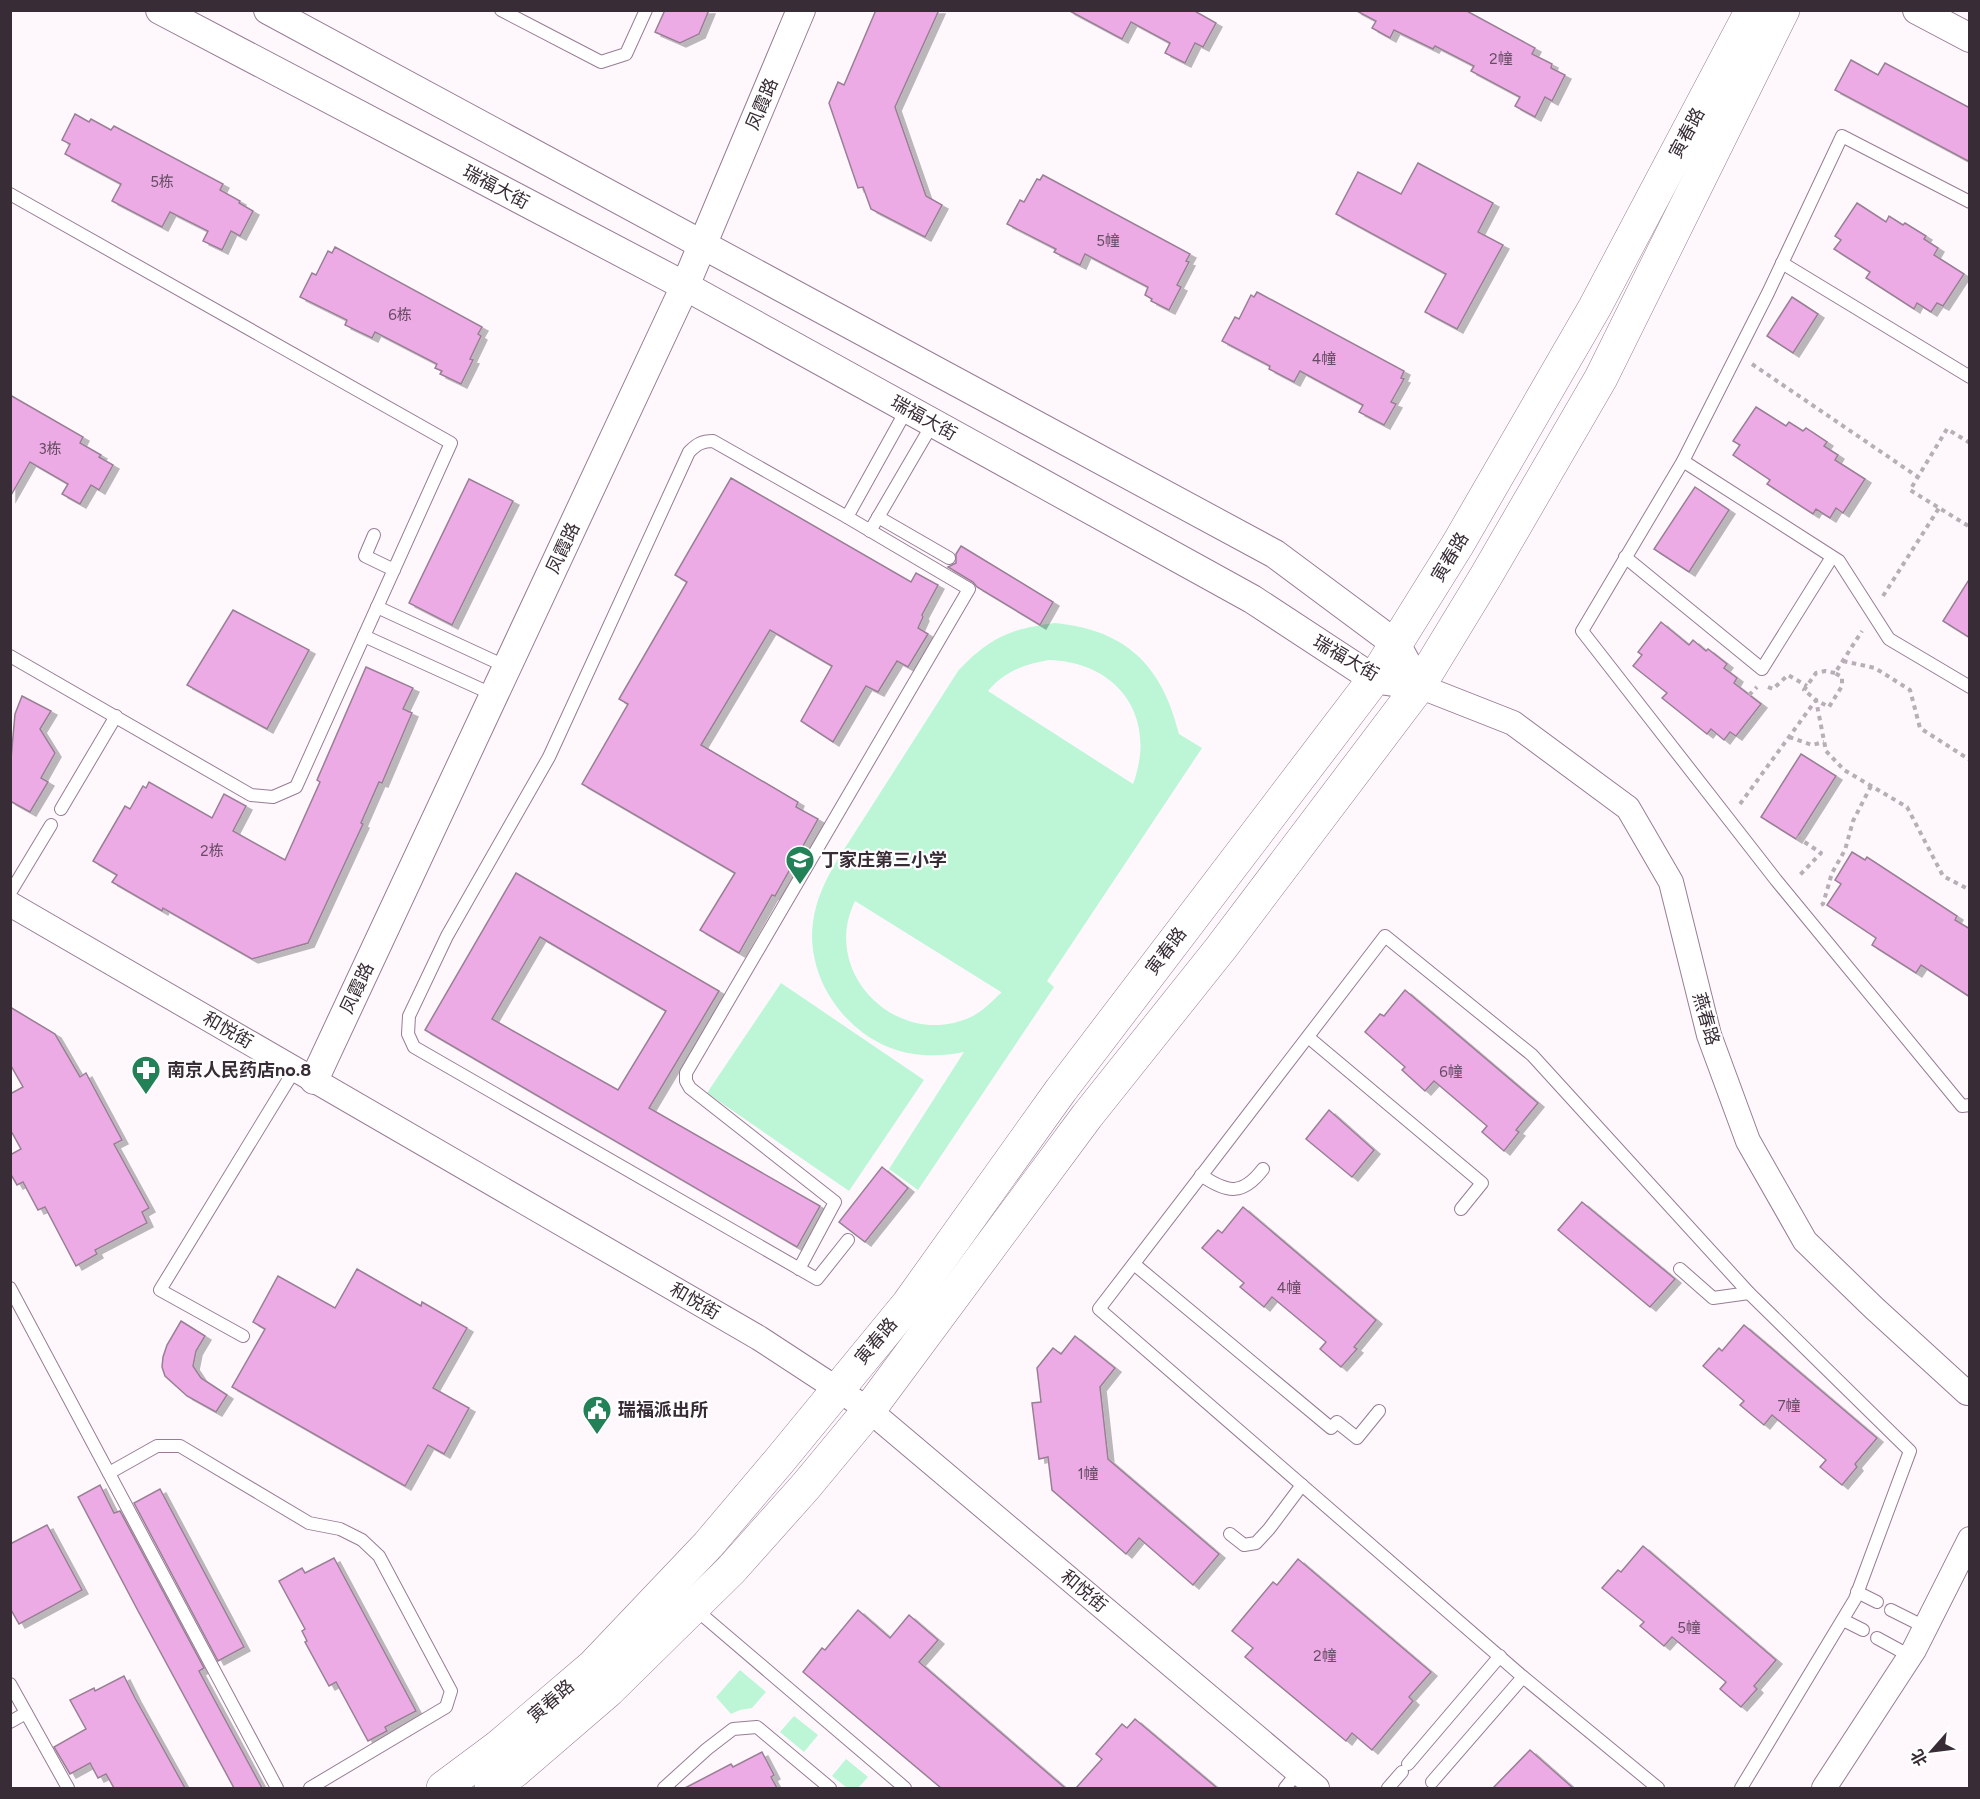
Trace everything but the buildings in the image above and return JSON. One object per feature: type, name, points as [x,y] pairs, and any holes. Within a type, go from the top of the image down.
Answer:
[{"type":"main road","name":"寅春路","points":[[443,1788],[498,1747],[593,1666],[708,1545],[780,1460],[908,1304],[1061,1090],[1374,679],[1458,544],[1595,307],[1752,10]]},
{"type":"main road","name":"寅春路","points":[[491,1788],[609,1690],[694,1608],[761,1537],[869,1410],[1087,1116],[1221,948],[1419,686],[1602,378],[1783,10]]},
{"type":"street","name":"瑞福大街","points":[[160,10],[685,286],[1252,599],[1374,679],[1419,686]]},
{"type":"street","name":"瑞福大街","points":[[268,10],[1275,554],[1396,644],[1419,686]]},
{"type":"street","name":"凤霞路","points":[[305,1075],[494,695],[685,286],[801,10]]},
{"type":"street","points":[[1917,10],[1970,38]]},
{"type":"street","name":"燕春路","points":[[1419,686],[1513,723],[1628,808],[1671,882],[1709,1035],[1748,1141],[1805,1241],[1968,1394]]},
{"type":"street","name":"和悦街","points":[[10,904],[759,1338],[869,1410],[1292,1780],[1317,1788]]},
{"type":"street","points":[[1824,1788],[1910,1656],[1970,1539]]},
{"type":"lane","points":[[501,10],[601,62],[627,54],[646,10]]},
{"type":"lane","points":[[1970,202],[1842,136],[1782,263],[1683,461],[1582,631],[1806,916],[1962,1106],[1970,1105]]},
{"type":"lane","points":[[10,194],[451,443],[296,787],[273,798],[251,795],[10,656]]},
{"type":"lane","points":[[1782,263],[1970,377]]},
{"type":"lane","points":[[847,517],[907,409]]},
{"type":"lane","points":[[870,531],[933,423]]},
{"type":"lane","points":[[799,1269],[835,1202],[690,1088],[686,1081],[686,1072],[969,589],[713,441],[703,441],[689,452],[549,757],[447,936],[410,1016],[408,1034],[414,1047],[817,1280],[848,1240]]},
{"type":"lane","points":[[1683,461],[1839,561],[1889,639],[1970,687]]},
{"type":"lane","points":[[878,517],[949,558]]},
{"type":"lane","points":[[374,535],[365,556],[394,570]]},
{"type":"lane","points":[[1625,557],[1762,669],[1832,557]]},
{"type":"lane","points":[[377,607],[507,667]]},
{"type":"lane","points":[[364,636],[494,695]]},
{"type":"lane","points":[[61,809],[116,717]]},
{"type":"lane","points":[[10,893],[51,825]]},
{"type":"lane","points":[[1658,1788],[1523,1677],[1099,1309],[1385,936],[1532,1055],[1749,1293],[1910,1451],[1857,1592],[1843,1620],[1741,1788]]},
{"type":"lane","points":[[1308,1037],[1482,1183],[1461,1209]]},
{"type":"lane","points":[[243,1336],[160,1290],[305,1075]]},
{"type":"lane","points":[[1201,1175],[1215,1186],[1230,1189],[1244,1188],[1263,1169]]},
{"type":"lane","points":[[1134,1264],[1331,1428],[1337,1422],[1357,1438],[1379,1411]]},
{"type":"lane","points":[[1680,1269],[1713,1298],[1749,1293]]},
{"type":"lane","points":[[10,1288],[277,1788]]},
{"type":"lane","points":[[109,1473],[157,1446],[180,1446],[309,1522],[340,1529],[362,1540],[379,1556],[451,1692],[446,1707],[310,1788]]},
{"type":"lane","points":[[1230,1534],[1245,1545],[1256,1543],[1302,1485]]},
{"type":"lane","points":[[1857,1592],[1877,1602]]},
{"type":"lane","points":[[694,1608],[905,1788]]},
{"type":"lane","points":[[1891,1610],[1925,1627]]},
{"type":"lane","points":[[1843,1620],[1863,1630]]},
{"type":"lane","points":[[1877,1638],[1910,1656]]},
{"type":"lane","points":[[1388,1788],[1500,1656]]},
{"type":"lane","points":[[1431,1782],[1523,1677]]},
{"type":"lane","points":[[10,1684],[68,1788]]},
{"type":"lane","points":[[10,1722],[26,1713]]},
{"type":"lane","points":[[664,1788],[733,1729],[757,1727],[830,1788]]},
{"type":"path","points":[[1737,354],[1918,477]]},
{"type":"path","points":[[1970,443],[1947,429],[1910,490],[1970,527]]},
{"type":"path","points":[[1835,673],[1939,508]]},
{"type":"path","points":[[1843,661],[1875,668],[1911,690],[1920,728],[1970,760]]},
{"type":"path","points":[[1825,671],[1835,673],[1842,677],[1842,686],[1829,707],[1804,690],[1816,673],[1825,671]]},
{"type":"path","points":[[1749,695],[1760,684]]},
{"type":"path","points":[[1729,820],[1816,700]]},
{"type":"path","points":[[1816,700],[1826,751],[1844,770],[1907,807],[1942,876],[1970,890]]},
{"type":"path","points":[[1789,737],[1812,746],[1824,742]]},
{"type":"path","points":[[1806,916],[1823,904],[1832,873],[1845,850],[1853,821],[1871,786]]},
{"type":"path","points":[[1784,889],[1803,874],[1821,853],[1797,837]]},
{"type":"green space","points":[[1055,623],[1080,627],[1102,634],[1121,643],[1137,655],[1151,670],[1162,689],[1172,710],[1179,734],[1202,748],[1047,981],[1054,987],[918,1190],[889,1169],[964,1052],[945,1055],[906,1053],[871,1038],[855,1026],[841,1012],[821,979],[812,941],[814,914],[828,876],[836,862],[958,671],[980,650],[1002,636],[1025,628]],"holes":[[[1049,660],[1073,663],[1095,671],[1112,682],[1126,698],[1136,716],[1140,737],[1139,760],[1133,784],[988,691],[994,684],[1015,670]],[[855,901],[1001,992],[1001,993],[973,1016],[945,1024],[919,1023],[894,1015],[873,999],[857,979],[848,955],[847,928]]]},
{"type":"green space","points":[[781,983],[924,1080],[849,1191],[707,1093]]},
{"type":"green space","points":[[740,1670],[766,1692],[752,1708],[731,1714],[716,1697]]},
{"type":"green space","points":[[794,1716],[818,1735],[804,1752],[780,1732]]},
{"type":"green space","points":[[846,1759],[868,1777],[858,1788],[847,1788],[832,1776]]},
{"type":"place","name":"丁家庄第三小学","points":[[800,886]]},
{"type":"place","name":"南京人民药店no.8","points":[[146,1096]]},
{"type":"place","name":"瑞福派出所","points":[[597,1436]]}]
